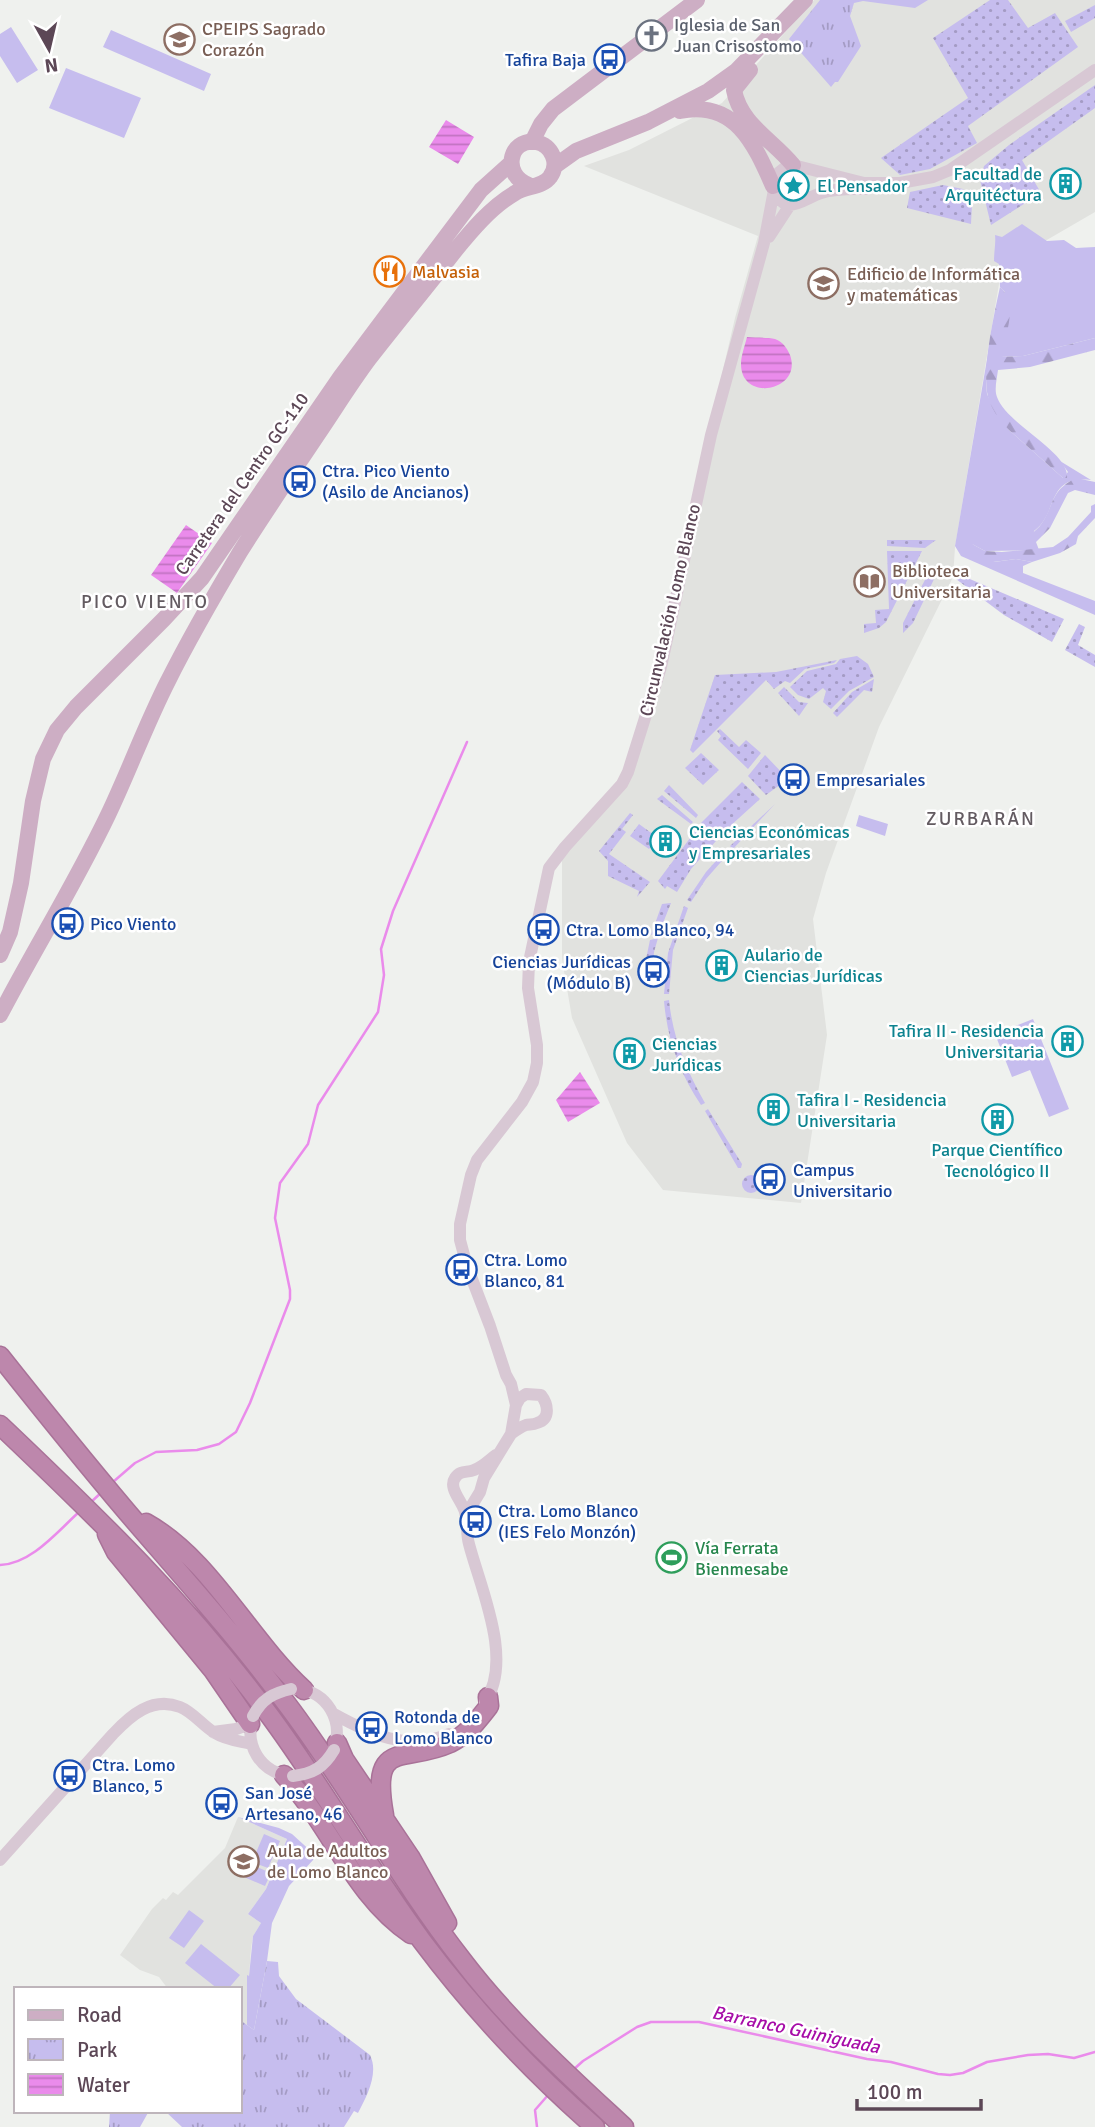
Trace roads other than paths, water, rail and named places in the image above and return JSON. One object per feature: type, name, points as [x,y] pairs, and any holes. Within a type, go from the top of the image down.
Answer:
[{"type":"highway","points":[[0,1356],[290,1707],[433,1921],[486,1982],[638,2127]]},
{"type":"highway","points":[[0,1425],[97,1516],[168,1603],[251,1720]]},
{"type":"highway","points":[[128,1512],[154,1527],[195,1562],[297,1689]]},
{"type":"highway","points":[[168,1603],[230,1663],[272,1718],[422,1941],[468,1999],[550,2087],[595,2127]]},
{"type":"highway","points":[[384,1818],[380,1788],[385,1765],[394,1756],[448,1744],[469,1732],[489,1706],[488,1697]]},
{"type":"highway","points":[[336,1743],[410,1857],[449,1926],[512,2018],[624,2127]]},
{"type":"highway","points":[[288,1776],[370,1895],[395,1923],[422,1941]]},
{"type":"main road","points":[[532,142],[553,109],[697,0]]},
{"type":"main road","points":[[555,166],[553,156],[547,148],[532,142],[515,151],[511,163],[516,178],[529,186],[542,184],[555,166],[576,151],[664,115],[736,72],[805,0]]},
{"type":"main road","points":[[800,168],[763,138],[736,100],[734,90],[813,0]]},
{"type":"main road","points":[[664,115],[695,108],[722,115],[748,136],[758,151],[774,188]]},
{"type":"main road","name":"Carretera del Centro GC-110","points":[[0,956],[10,932],[21,883],[33,800],[43,759],[57,730],[202,578],[341,376],[481,190],[511,163]]},
{"type":"main road","name":"Carretera del Centro GC-110","points":[[0,1015],[107,816],[168,681],[240,552],[369,360],[459,247],[493,209],[514,193],[529,186]]},
{"type":"street","points":[[774,188],[779,200],[790,205],[800,204],[823,192],[880,189],[933,177],[950,170],[1095,70]]},
{"type":"street","points":[[764,243],[777,174],[787,166],[864,183],[900,183]]},
{"type":"street","points":[[800,168],[814,185],[808,200]]},
{"type":"street","points":[[764,243],[790,205]]},
{"type":"street","name":"Circunvalación Lomo Blanco","points":[[516,1405],[511,1384],[467,1266],[460,1240],[463,1212],[471,1175],[478,1160],[522,1102],[533,1082],[537,1045],[528,988],[528,962],[549,869],[565,847],[622,784],[628,772],[661,667],[711,435],[764,243]]},
{"type":"street","points":[[467,1518],[496,1455],[511,1434],[527,1424],[536,1424],[544,1419],[548,1411],[547,1402],[541,1395],[526,1394],[511,1384]]},
{"type":"street","points":[[511,1434],[516,1405],[526,1394]]},
{"type":"street","points":[[334,1714],[336,1743],[327,1761],[318,1769],[307,1774],[288,1776],[265,1766],[255,1755],[251,1744],[251,1720],[259,1705],[273,1693],[297,1689],[325,1701],[334,1714],[362,1730],[387,1739],[408,1742],[439,1739],[457,1731],[474,1717],[488,1697],[495,1676],[495,1650],[488,1606],[469,1544],[467,1518],[453,1488],[453,1480],[463,1472],[481,1468],[496,1455]]},
{"type":"street","points":[[0,1860],[131,1715],[144,1708],[170,1705],[180,1707],[225,1739],[251,1744]]},
{"type":"street","points":[[213,1732],[236,1729],[251,1720]]},
{"type":"street","points":[[336,1743],[362,1730]]},
{"type":"water","points":[[446,120],[474,137],[458,164],[429,147]]},
{"type":"water","points":[[747,337],[775,339],[786,348],[792,367],[788,377],[780,384],[760,388],[750,384],[744,376],[741,361]]},
{"type":"water","points":[[186,525],[212,543],[177,593],[151,575]]},
{"type":"water","points":[[580,1072],[600,1103],[568,1122],[556,1100]]},
{"type":"waterway","points":[[113,1482],[135,1463],[156,1452],[197,1450],[219,1444],[236,1432],[250,1403],[290,1299],[275,1218],[280,1183],[308,1144],[318,1105],[378,1012],[384,975],[381,949],[393,911],[467,742]]},
{"type":"waterway","points":[[90,1503],[103,1491]]},
{"type":"waterway","points":[[0,1565],[33,1553],[79,1512]]},
{"type":"waterway","name":"Barranco Guiniguada","points":[[573,2070],[637,2027],[651,2022],[699,2022],[950,2075],[963,2073],[987,2062],[1028,2055],[1048,2054],[1074,2058],[1095,2052]]},
{"type":"waterway","name":"Barranco Guiniguada","points":[[537,2127],[535,2110],[549,2094]]},
{"type":"place","name":"Iglesia de San Juan Crisostomo","points":[[651,35]]},
{"type":"place","name":"CPEIPS Sagrado Corazón","points":[[179,39]]},
{"type":"place","name":"Tafira Baja","points":[[609,60]]},
{"type":"place","name":"Facultad de Arquitéctura","points":[[1065,184]]},
{"type":"place","name":"El Pensador","points":[[794,186]]},
{"type":"place","name":"Malvasia","points":[[389,272]]},
{"type":"place","name":"Edificio de Informática y matemáticas","points":[[824,284]]},
{"type":"place","name":"Ctra. Pico Viento (Asilo de Ancianos)","points":[[299,481]]},
{"type":"place","name":"Biblioteca Universitaria","points":[[869,581]]},
{"type":"place","name":"Empresariales","points":[[793,780]]},
{"type":"place","name":"Ciencias Económicas y Empresariales","points":[[666,842]]},
{"type":"place","name":"Pico Viento","points":[[67,924]]},
{"type":"place","name":"Ctra. Lomo Blanco, 94","points":[[543,930]]},
{"type":"place","name":"Aulario de Ciencias Jurídicas","points":[[721,965]]},
{"type":"place","name":"Ciencias Jurídicas (Módulo B)","points":[[654,972]]},
{"type":"place","name":"Tafira II - Residencia Universitaria","points":[[1067,1041]]},
{"type":"place","name":"Ciencias Jurídicas","points":[[629,1054]]},
{"type":"place","name":"Tafira I - Residencia Universitaria","points":[[774,1110]]},
{"type":"place","name":"Parque Científico Tecnológico II","points":[[997,1119]]},
{"type":"place","name":"Campus Universitario","points":[[770,1180]]},
{"type":"place","name":"Ctra. Lomo Blanco, 81","points":[[461,1270]]},
{"type":"place","name":"Ctra. Lomo Blanco (IES Felo Monzón)","points":[[475,1521]]},
{"type":"place","name":"Vía Ferrata Bienmesabe","points":[[672,1558]]},
{"type":"place","name":"Rotonda de Lomo Blanco","points":[[371,1727]]},
{"type":"place","name":"Ctra. Lomo Blanco, 5","points":[[69,1775]]},
{"type":"place","name":"San José Artesano, 46","points":[[222,1803]]},
{"type":"place","name":"Aula de Adultos de Lomo Blanco","points":[[244,1861]]},
{"type":"district","name":"PICO VIENTO","points":[[145,601]]},
{"type":"district","name":"ZURBARÁN","points":[[981,818]]}]
